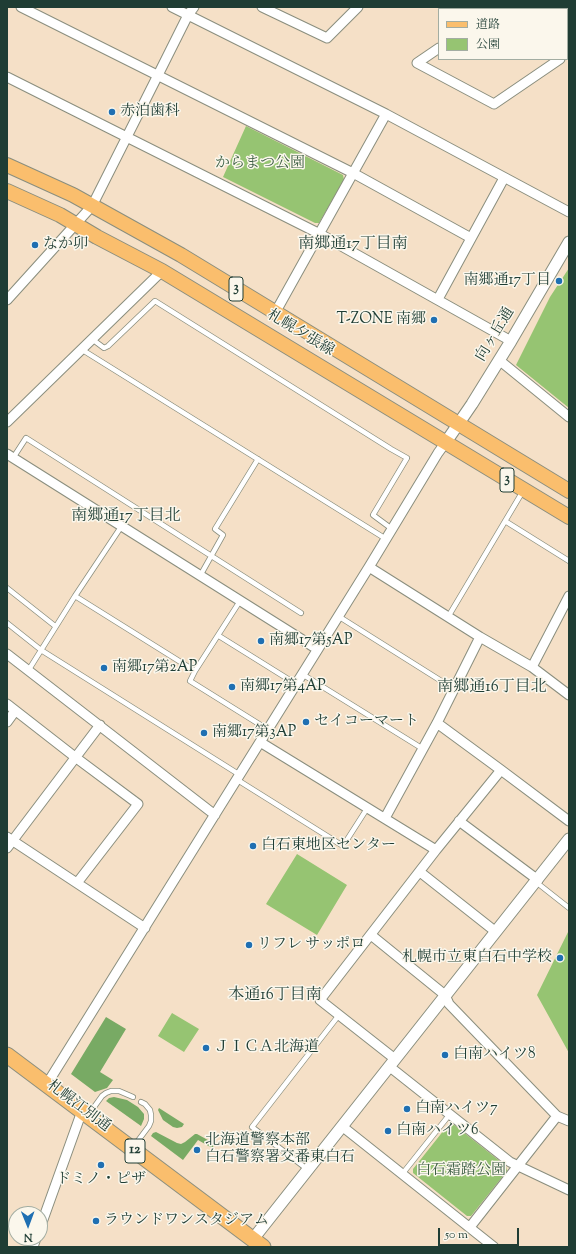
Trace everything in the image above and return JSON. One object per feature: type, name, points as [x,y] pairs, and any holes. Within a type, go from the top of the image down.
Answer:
[{"type":"highway","name":"札幌江別通","points":[[7,1055],[258,1243]]},
{"type":"main road","name":"札幌夕張線","points":[[7,165],[73,195],[181,255],[569,490]]},
{"type":"main road","name":"札幌夕張線","points":[[7,191],[60,215],[97,237],[162,271],[569,517]]},
{"type":"street","points":[[22,7],[353,173],[471,238]]},
{"type":"street","points":[[172,7],[386,114],[569,212]]},
{"type":"street","points":[[7,300],[92,206],[188,15],[194,7]]},
{"type":"street","points":[[262,7],[277,10],[327,38],[358,7]]},
{"type":"street","points":[[438,49],[417,63],[494,104],[559,60]]},
{"type":"street","points":[[7,77],[320,234],[511,341]]},
{"type":"street","points":[[275,313],[386,114]]},
{"type":"street","points":[[438,299],[504,178]]},
{"type":"street","name":"向ヶ丘通","points":[[446,442],[511,341],[569,242]]},
{"type":"street","points":[[7,422],[162,271]]},
{"type":"street","points":[[499,360],[569,417]]},
{"type":"street","points":[[47,1084],[446,442]]},
{"type":"street","points":[[10,456],[317,650]]},
{"type":"street","points":[[369,567],[480,637],[532,667],[569,695]]},
{"type":"street","points":[[532,667],[569,596]]},
{"type":"street","points":[[385,818],[437,723],[480,637]]},
{"type":"street","points":[[7,654],[214,815]]},
{"type":"street","points":[[7,704],[138,804],[77,883]]},
{"type":"street","points":[[7,722],[15,711]]},
{"type":"street","points":[[437,723],[569,822]]},
{"type":"street","points":[[100,725],[9,842],[77,883],[144,928]]},
{"type":"street","points":[[260,742],[436,850]]},
{"type":"street","points":[[501,770],[436,850],[320,1000],[339,1015],[450,1114],[510,1162],[569,1190]]},
{"type":"street","points":[[459,821],[537,881]]},
{"type":"street","points":[[258,1243],[309,1170],[569,839]]},
{"type":"street","points":[[420,872],[496,932]]},
{"type":"street","points":[[371,935],[445,995],[449,1004],[558,1116],[569,1121]]},
{"type":"street","points":[[48,1208],[85,1113]]},
{"type":"street","points":[[470,1227],[558,1116]]},
{"type":"street","points":[[343,1127],[403,1173],[494,1247]]},
{"type":"lane","points":[[92,339],[104,348],[108,346],[156,301],[407,458],[373,515],[392,529]]},
{"type":"lane","points":[[81,349],[386,539]]},
{"type":"lane","points":[[10,456],[26,438],[301,613]]},
{"type":"lane","points":[[200,576],[223,535],[215,529],[258,459]]},
{"type":"lane","points":[[448,617],[523,490]]},
{"type":"lane","points":[[505,521],[569,561]]},
{"type":"lane","points":[[28,670],[121,527]]},
{"type":"lane","points":[[7,588],[56,626]]},
{"type":"lane","points":[[75,596],[195,671]]},
{"type":"lane","points":[[240,601],[190,681],[268,729]]},
{"type":"lane","points":[[338,616],[454,689]]},
{"type":"lane","points":[[7,623],[41,650],[343,846],[368,807]]},
{"type":"lane","points":[[218,636],[296,684]]},
{"type":"lane","points":[[302,674],[423,749]]},
{"type":"lane","points":[[537,881],[569,908]]},
{"type":"lane","points":[[309,1170],[252,1127],[339,1015]]},
{"type":"lane","points":[[85,1113],[102,1096],[111,1091],[119,1091],[133,1097]]},
{"type":"lane","points":[[132,1148],[149,1126],[151,1121],[152,1115],[150,1110],[141,1102]]},
{"type":"lane","points":[[403,1173],[450,1114]]},
{"type":"green space","name":"からまつ公園","points":[[246,126],[343,175],[344,180],[319,223],[315,223],[223,177]]},
{"type":"green space","points":[[569,268],[569,408],[516,365],[550,297]]},
{"type":"green space","points":[[297,854],[347,885],[317,935],[266,904]]},
{"type":"green space","name":"札幌市立東白石中学校","points":[[569,930],[569,1053],[537,995]]},
{"type":"green space","points":[[172,1013],[199,1029],[184,1052],[158,1036]]},
{"type":"green space","points":[[106,1017],[126,1029],[100,1072],[113,1080],[107,1088],[95,1092],[71,1074]]},
{"type":"green space","points":[[114,1097],[127,1100],[138,1107],[144,1114],[144,1119],[141,1126],[106,1101],[109,1098]]},
{"type":"green space","points":[[159,1108],[184,1124],[182,1127],[173,1127],[163,1120],[158,1110]]},
{"type":"green space","name":"白石霜踏公園","points":[[453,1124],[506,1166],[507,1171],[471,1216],[467,1216],[413,1173],[413,1169],[448,1125]]},
{"type":"green space","points":[[156,1132],[181,1144],[197,1134],[215,1144],[212,1148],[198,1140],[183,1160],[151,1136]]},
{"type":"place","name":"赤泊歯科","points":[[112,112]]},
{"type":"place","name":"なか卯","points":[[35,245]]},
{"type":"place","name":"南郷通17丁目","points":[[559,281]]},
{"type":"place","name":"T-ZONE 南郷","points":[[434,320]]},
{"type":"place","name":"南郷17第5AP","points":[[261,641]]},
{"type":"place","name":"南郷17第2AP","points":[[104,668]]},
{"type":"place","name":"南郷17第4AP","points":[[232,687]]},
{"type":"place","name":"セイコーマート","points":[[306,722]]},
{"type":"place","name":"南郷17第3AP","points":[[204,733]]},
{"type":"place","name":"白石東地区センター","points":[[253,846]]},
{"type":"place","name":"リフレ サッポロ","points":[[249,945]]},
{"type":"place","name":"札幌市立東白石中学校","points":[[560,958]]},
{"type":"place","name":"ＪＩＣＡ北海道","points":[[206,1048]]},
{"type":"place","name":"白南ハイツ8","points":[[445,1055]]},
{"type":"place","name":"白南ハイツ7","points":[[407,1109]]},
{"type":"place","name":"白南ハイツ6","points":[[388,1131]]},
{"type":"place","name":"北海道警察本部 白石警察署交番東白石","points":[[197,1150]]},
{"type":"place","name":"ドミノ・ピザ","points":[[101,1165]]},
{"type":"place","name":"ラウンドワンスタジアム","points":[[96,1221]]},
{"type":"district","name":"南郷通17丁目南","points":[[353,245]]},
{"type":"district","name":"南郷通17丁目北","points":[[126,517]]},
{"type":"district","name":"南郷通16丁目北","points":[[492,688]]},
{"type":"district","name":"本通16丁目南","points":[[275,996]]}]
